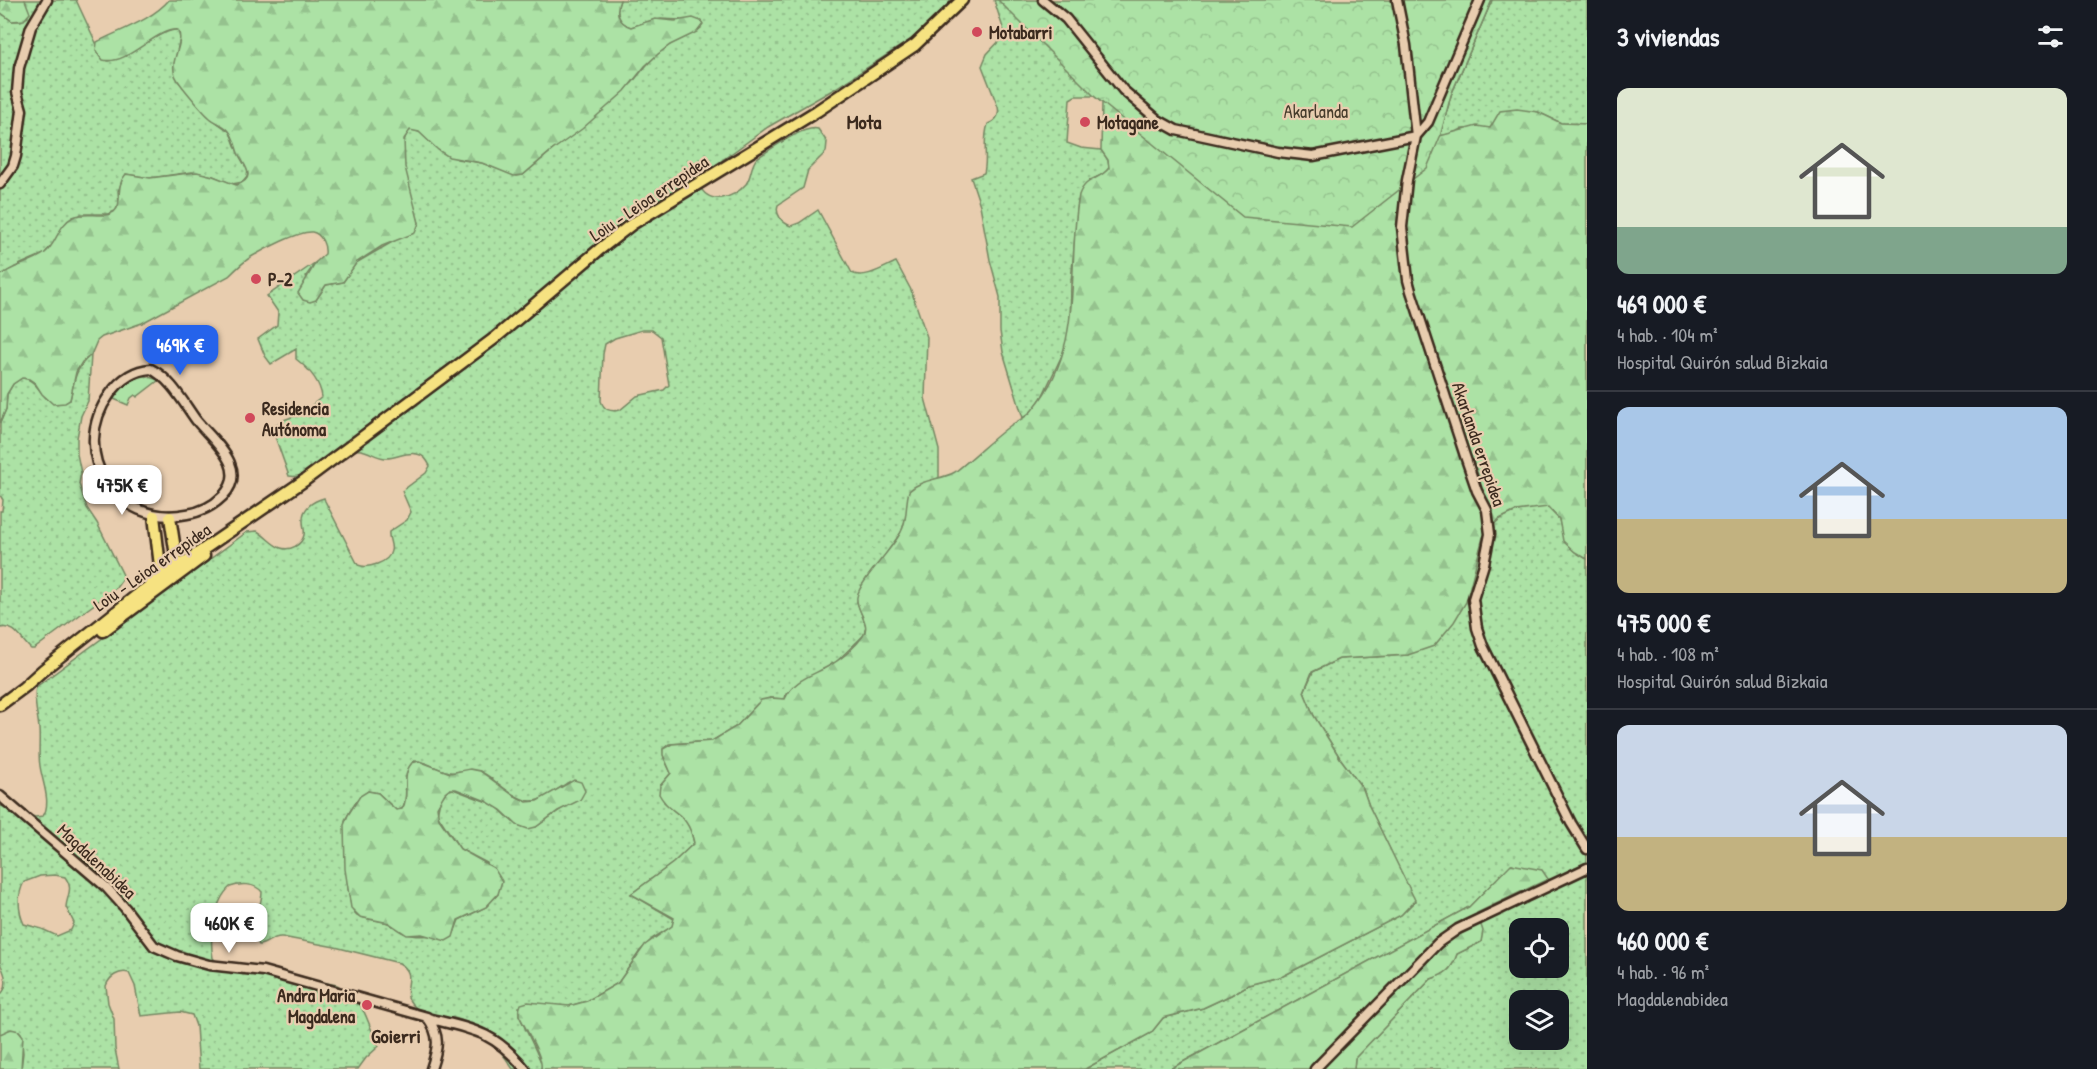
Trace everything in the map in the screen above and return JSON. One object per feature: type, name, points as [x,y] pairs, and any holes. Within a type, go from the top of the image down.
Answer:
[{"type":"main road","name":"Loiu - Leioa errepidea","points":[[0,705],[282,500],[305,480],[495,338],[632,224],[817,111],[915,45],[962,0]]},
{"type":"main road","name":"Loiu - Leioa errepidea","points":[[23,688],[63,654],[175,568],[226,535],[278,496],[305,480]]},
{"type":"main road","points":[[156,536],[165,530],[183,548],[193,549],[278,496]]},
{"type":"main road","points":[[63,654],[78,634],[156,576],[160,566],[154,516]]},
{"type":"main road","points":[[108,627],[124,610],[173,574],[175,568],[174,540],[170,517]]},
{"type":"street","points":[[0,184],[13,166],[16,156],[22,110],[17,92],[19,68],[31,27],[47,0]]},
{"type":"street","points":[[1043,0],[1066,19],[1124,90],[1158,120],[1176,130],[1278,152],[1313,156],[1416,136],[1428,122],[1480,0]]},
{"type":"street","name":"Akarlanda errepidea","points":[[1397,0],[1406,45],[1416,136],[1407,180],[1402,227],[1407,269],[1414,301],[1451,414],[1477,491],[1486,510],[1490,534],[1473,599],[1478,628],[1494,667],[1571,823],[1587,849]]},
{"type":"street","points":[[151,369],[164,378],[229,460],[232,470],[233,480],[228,490],[209,507],[193,513],[170,517],[154,516],[134,508],[120,498],[111,490],[96,462],[93,435],[104,402],[125,378],[136,372],[151,369]]},
{"type":"street","name":"Magdalenabidea","points":[[0,796],[106,887],[154,946],[177,956],[209,965],[263,971],[466,1027],[494,1038],[510,1051],[525,1069]]},
{"type":"street","points":[[1315,1069],[1437,943],[1458,928],[1587,868]]},
{"type":"street","points":[[427,1017],[437,1034],[437,1052],[431,1069]]},
{"type":"green space","points":[[0,0],[25,0],[30,13],[24,20],[12,21],[0,12]]},
{"type":"green space","points":[[25,0],[76,0],[97,45],[108,61],[126,55],[163,34],[178,30],[180,38],[174,65],[178,81],[212,119],[230,132],[238,153],[248,169],[247,177],[243,182],[232,184],[213,176],[192,172],[150,178],[126,174],[118,191],[119,204],[115,211],[108,214],[81,214],[44,254],[0,276],[0,12],[12,21],[20,21],[28,17]]},
{"type":"green space","points":[[169,0],[620,0],[618,9],[620,20],[631,27],[655,19],[675,21],[693,18],[703,24],[697,32],[670,45],[658,54],[625,91],[582,129],[523,175],[514,176],[482,163],[449,157],[419,132],[410,130],[404,139],[405,167],[419,223],[415,233],[382,246],[357,262],[343,282],[326,285],[316,300],[310,302],[303,300],[298,293],[316,262],[325,254],[323,241],[315,233],[306,232],[281,241],[242,263],[229,276],[142,323],[102,337],[97,341],[91,355],[82,362],[76,372],[70,400],[65,403],[53,404],[42,394],[35,383],[22,378],[13,384],[7,394],[6,409],[0,423],[0,276],[45,253],[64,225],[73,217],[105,215],[114,212],[118,205],[120,184],[126,174],[150,178],[197,172],[236,185],[247,179],[248,171],[231,133],[207,115],[175,75],[174,64],[180,41],[178,30],[161,34],[123,57],[113,60],[103,60],[96,51],[97,42],[145,19]]},
{"type":"green space","points":[[620,0],[954,0],[910,40],[836,88],[768,127],[710,169],[702,176],[699,185],[703,192],[715,198],[735,193],[746,184],[757,158],[796,134],[818,129],[827,142],[826,152],[808,170],[803,188],[778,205],[777,212],[780,218],[791,226],[818,210],[852,273],[868,274],[896,262],[911,290],[927,337],[925,398],[939,450],[939,478],[924,483],[907,513],[902,531],[860,590],[857,602],[866,626],[864,635],[834,664],[786,694],[785,699],[770,698],[757,704],[737,726],[712,741],[669,744],[663,749],[664,758],[671,773],[660,786],[664,802],[686,821],[694,843],[673,863],[631,894],[674,919],[673,926],[653,938],[640,951],[618,983],[587,1001],[569,1006],[519,1007],[519,1015],[542,1064],[541,1069],[513,1069],[495,1045],[472,1025],[454,1018],[436,1020],[421,1012],[409,999],[408,972],[399,963],[282,937],[259,945],[254,933],[262,892],[251,885],[243,884],[230,887],[220,901],[212,930],[213,958],[217,962],[337,985],[355,998],[364,1011],[379,1046],[358,1069],[199,1069],[196,1026],[192,1015],[180,1012],[141,1016],[135,986],[129,973],[122,972],[109,980],[106,986],[108,1003],[114,1019],[115,1049],[119,1069],[21,1069],[23,1053],[21,1033],[19,1031],[0,1034],[0,995],[6,984],[0,963],[0,805],[35,817],[43,816],[46,811],[47,798],[39,761],[36,687],[247,532],[257,531],[281,548],[288,549],[295,546],[301,542],[304,535],[304,512],[312,503],[320,499],[324,498],[358,565],[377,564],[386,559],[391,549],[389,532],[407,520],[411,512],[402,491],[426,473],[430,466],[422,455],[409,454],[385,458],[363,450],[354,450],[304,475],[289,476],[272,428],[302,413],[322,397],[313,376],[296,359],[296,349],[271,364],[265,356],[258,339],[277,325],[278,312],[267,296],[316,262],[306,276],[316,300],[326,285],[343,282],[356,263],[419,223],[404,163],[404,140],[408,131],[419,132],[457,159],[482,163],[517,176],[523,175],[632,83],[660,52],[701,28],[680,20],[661,19],[631,27],[620,20]],"holes":[[[642,330],[652,330],[661,337],[669,385],[664,390],[637,396],[620,410],[608,410],[601,401],[605,344],[615,338]],[[414,761],[418,761],[450,772],[481,772],[511,793],[528,801],[542,799],[569,782],[564,807],[536,827],[513,822],[495,805],[453,789],[447,791],[440,800],[437,814],[460,849],[487,863],[498,894],[486,907],[459,920],[454,933],[409,935],[388,923],[357,915],[350,899],[346,870],[345,820],[355,804],[368,791],[378,793],[396,810],[402,809],[406,797],[407,772]],[[55,875],[65,877],[68,881],[69,892],[66,907],[74,923],[71,930],[57,936],[24,924],[20,914],[19,898],[24,882],[40,876]]]},
{"type":"green space","points":[[994,0],[1026,0],[1094,96],[1075,96],[1070,99],[1067,143],[1081,148],[1101,150],[1108,160],[1109,168],[1104,174],[1090,180],[1078,201],[1070,324],[1065,349],[1042,397],[1033,410],[1023,418],[1003,352],[1000,331],[1000,297],[990,260],[980,205],[971,178],[984,173],[986,131],[988,124],[998,116],[998,107],[982,66],[987,54],[1004,36]]},
{"type":"green space","name":"Akarlanda","points":[[998,0],[1492,0],[1451,95],[1440,137],[1427,168],[1352,227],[1243,217],[1094,96]]},
{"type":"green space","points":[[1492,0],[1587,0],[1587,124],[1561,123],[1538,112],[1490,128],[1463,129],[1440,137],[1451,95]]},
{"type":"green space","points":[[1492,0],[1451,95],[1440,136],[1477,126],[1490,128],[1500,111],[1517,109],[1538,112],[1561,123],[1587,124],[1587,559],[1563,541],[1559,519],[1548,507],[1516,511],[1499,519],[1483,537],[1466,602],[1454,622],[1434,646],[1408,655],[1339,659],[1312,672],[1304,692],[1314,716],[1340,758],[1363,789],[1415,900],[1401,915],[1283,976],[1248,985],[1203,1008],[1163,1018],[1151,1033],[1085,1069],[541,1069],[540,1058],[519,1015],[521,1004],[528,1002],[569,1006],[587,1001],[618,983],[645,945],[672,926],[674,918],[631,894],[673,863],[694,843],[687,824],[659,794],[660,786],[671,773],[663,755],[663,749],[672,744],[712,741],[737,726],[761,700],[785,699],[799,682],[849,652],[863,636],[866,626],[857,602],[859,590],[901,532],[905,522],[909,491],[919,484],[955,472],[1004,430],[1029,414],[1050,385],[1061,359],[1067,333],[1079,195],[1085,185],[1109,168],[1108,160],[1101,150],[1102,103],[1093,92]]},
{"type":"green space","points":[[91,355],[88,401],[81,416],[77,438],[77,454],[81,473],[79,484],[87,508],[124,577],[116,588],[31,649],[10,628],[0,628],[0,511],[2,511],[3,500],[0,495],[0,423],[6,409],[7,394],[13,384],[22,378],[34,383],[47,399],[70,400],[78,370]]},
{"type":"green space","points":[[145,376],[159,380],[137,397],[135,395],[131,398],[128,405],[114,399],[126,384]]},
{"type":"green space","points":[[1534,507],[1547,507],[1559,519],[1564,541],[1575,552],[1587,559],[1587,1069],[1354,1069],[1355,1058],[1431,979],[1448,970],[1457,954],[1481,942],[1482,931],[1477,913],[1548,879],[1512,864],[1469,907],[1170,1069],[1085,1069],[1151,1033],[1163,1018],[1203,1008],[1248,985],[1283,976],[1401,915],[1415,901],[1363,789],[1340,758],[1314,716],[1304,692],[1313,672],[1339,659],[1408,655],[1479,555],[1482,540],[1488,530],[1493,524],[1512,513]]},
{"type":"green space","points":[[419,761],[450,773],[470,769],[480,771],[513,795],[527,802],[537,801],[574,780],[581,782],[585,791],[580,800],[558,811],[536,827],[528,829],[517,825],[501,810],[486,801],[456,789],[450,789],[445,793],[437,807],[439,819],[460,849],[494,868],[502,881],[498,894],[486,907],[458,920],[453,937],[446,941],[422,934],[407,935],[389,923],[360,917],[351,908],[345,869],[344,825],[360,796],[368,791],[378,793],[396,810],[402,809],[406,798],[408,768],[412,763]]},
{"type":"green space","points":[[1511,864],[1542,870],[1548,879],[1477,913],[1483,931],[1481,942],[1457,954],[1448,970],[1431,979],[1355,1058],[1354,1069],[1170,1069],[1469,907]]},
{"type":"green space","points":[[11,1029],[19,1031],[23,1036],[21,1069],[0,1069],[0,1034]]},
{"type":"place","name":"Motabarri","points":[[977,32]]},
{"type":"place","name":"Motagane","points":[[1085,122]]},
{"type":"place","name":"P-2","points":[[256,279]]},
{"type":"place","name":"Residencia Autónoma","points":[[250,418]]},
{"type":"place","name":"Andra Maria Magdalena","points":[[367,1005]]},
{"type":"district","name":"Mota","points":[[864,121]]},
{"type":"district","name":"Goierri","points":[[396,1035]]}]
